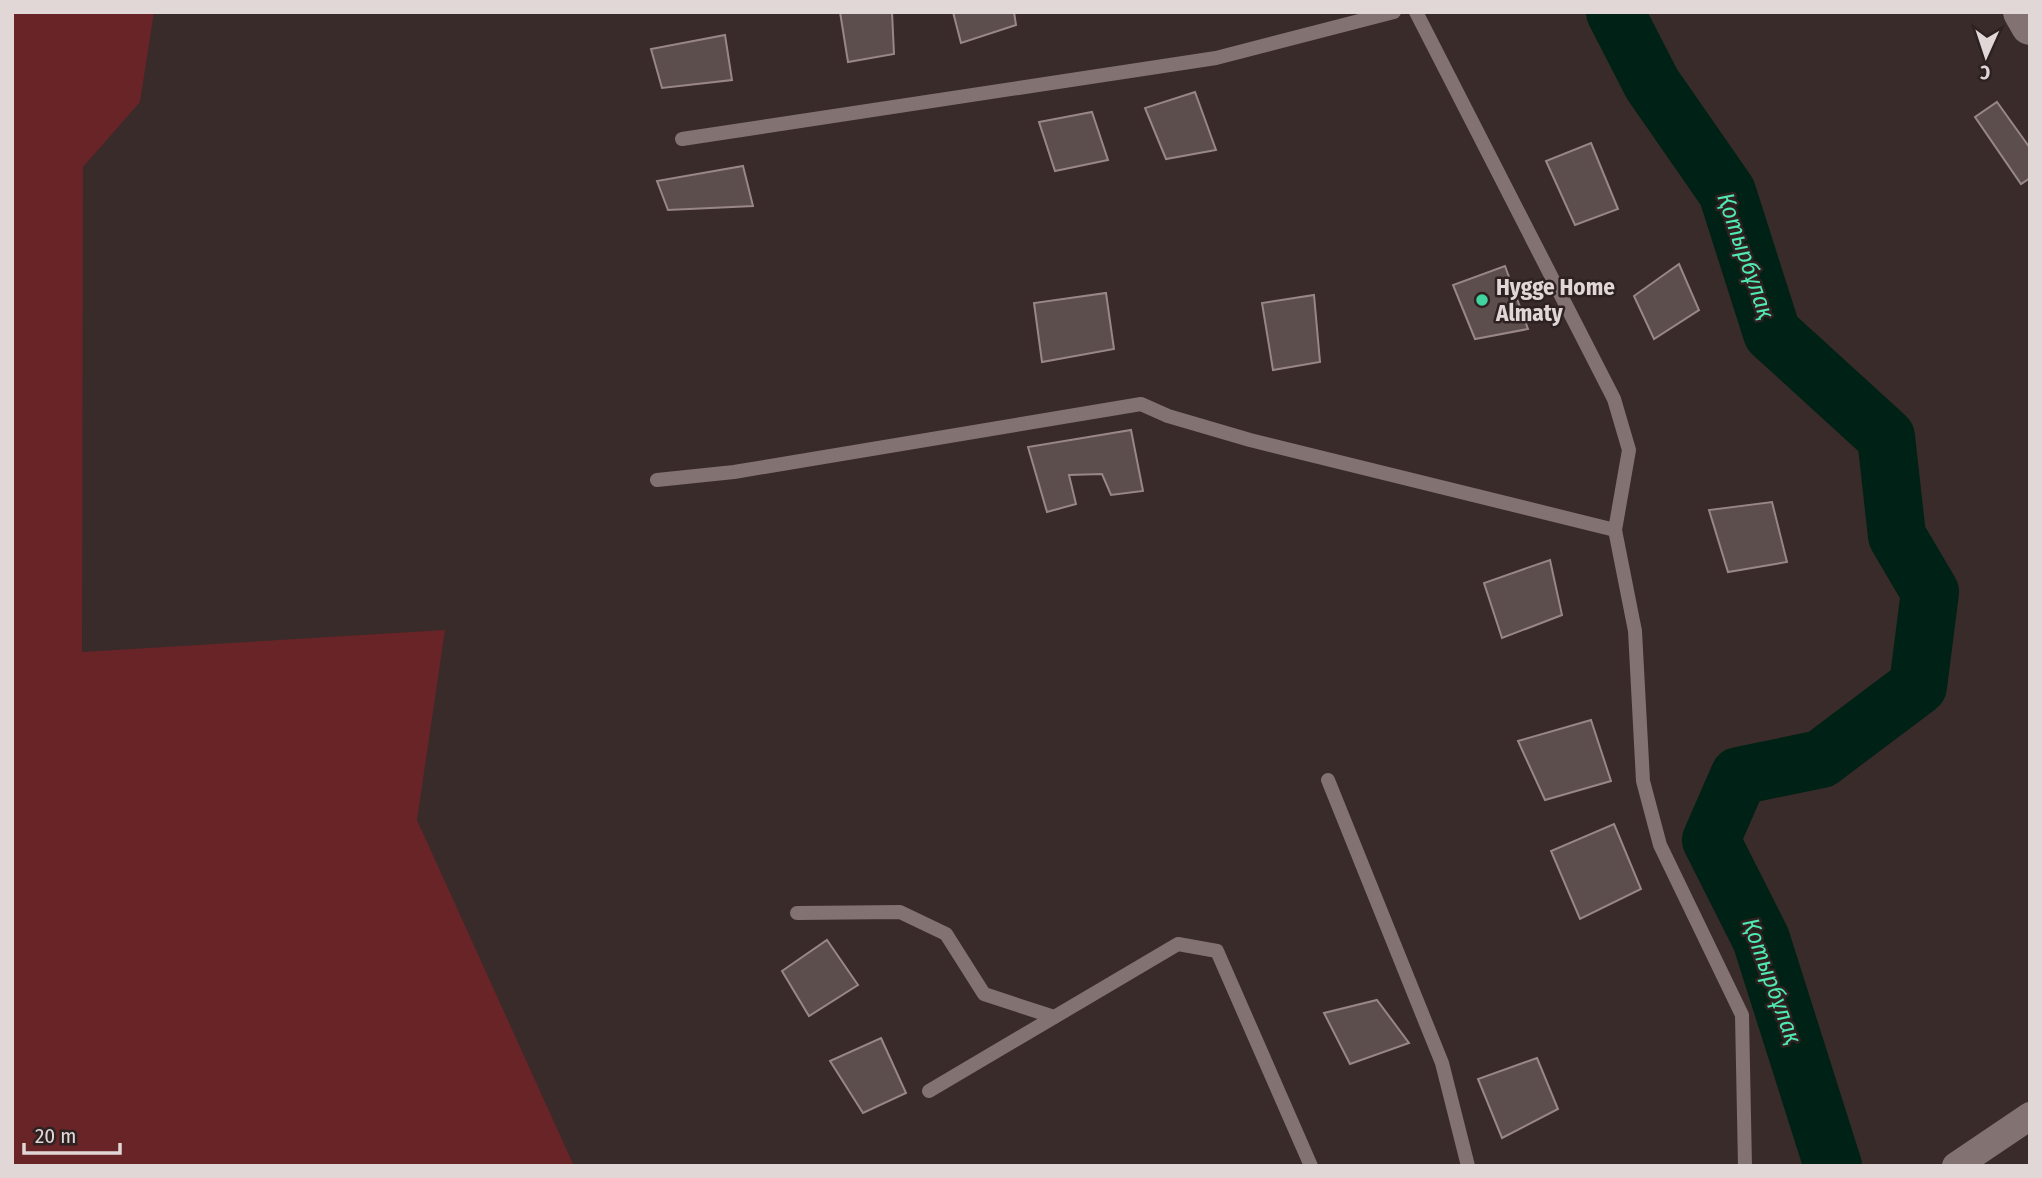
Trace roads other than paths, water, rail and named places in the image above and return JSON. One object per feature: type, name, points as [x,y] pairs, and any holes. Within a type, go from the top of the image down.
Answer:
[{"type":"street","points":[[2022,12],[2030,26]]},
{"type":"street","points":[[1956,1166],[2030,1116]]},
{"type":"lane","points":[[682,139],[1216,58],[1394,12]]},
{"type":"lane","points":[[1416,12],[1614,399],[1629,450],[1615,530],[1635,631],[1643,781],[1660,845],[1742,1016],[1745,1166]]},
{"type":"lane","points":[[657,480],[734,472],[1141,404],[1168,416],[1250,440],[1615,530]]},
{"type":"lane","points":[[1328,780],[1442,1063],[1468,1166]]},
{"type":"lane","points":[[797,914],[900,912],[946,934],[984,994],[1054,1017]]},
{"type":"lane","points":[[929,1091],[1178,944],[1217,951],[1311,1166]]},
{"type":"waterway","name":"Қотырбұлақ","points":[[1615,12],[1652,84],[1727,192],[1772,333],[1886,437],[1897,536],[1930,592],[1918,686],[1821,759],[1739,776],[1711,840],[1761,939],[1833,1166]]},
{"type":"place","name":"Hygge Home Almaty","points":[[1482,300]]}]
